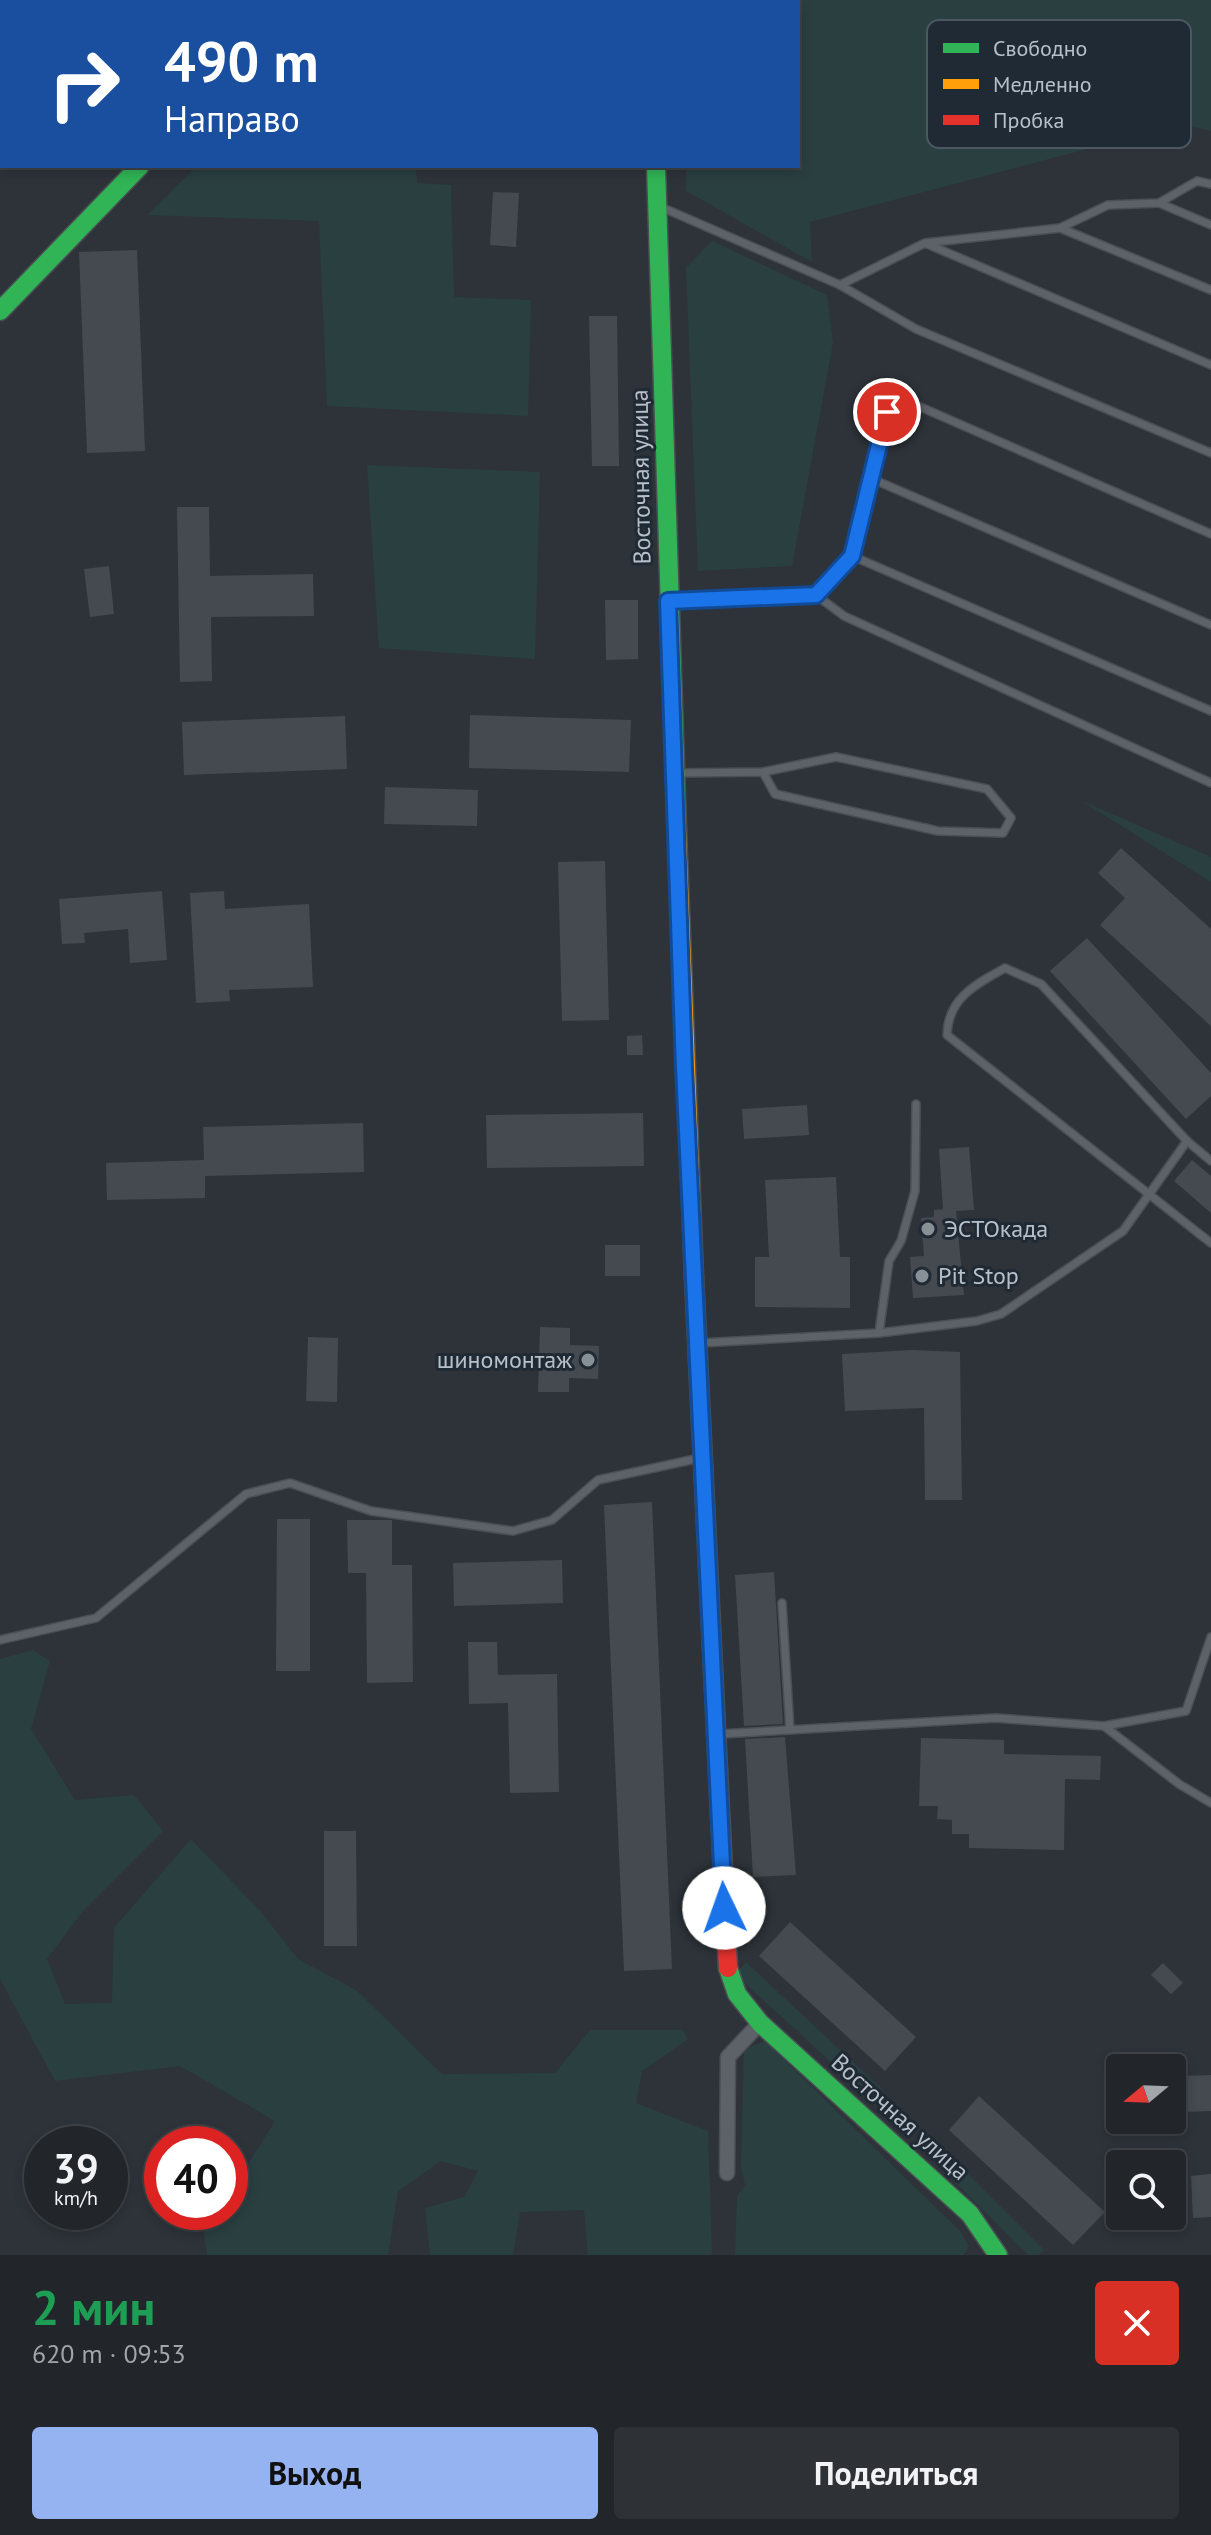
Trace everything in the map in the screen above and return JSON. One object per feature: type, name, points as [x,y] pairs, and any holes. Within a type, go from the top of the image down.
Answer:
[{"type":"street","points":[[0,311],[138,168]]},
{"type":"street","name":"Восточная улица","points":[[656,168],[684,1068],[727,1966],[737,1994],[760,2023],[970,2214],[998,2255]]},
{"type":"street","points":[[727,2173],[728,2057],[760,2023]]},
{"type":"lane","points":[[1159,203],[1197,181],[1211,184]]},
{"type":"lane","points":[[840,285],[925,243],[1060,228],[1108,205],[1159,203],[1211,225]]},
{"type":"lane","points":[[659,207],[840,285],[916,329],[1211,453]]},
{"type":"lane","points":[[1060,228],[1211,290]]},
{"type":"lane","points":[[925,243],[1211,365]]},
{"type":"lane","points":[[816,595],[852,556],[887,412],[909,402],[1211,534]]},
{"type":"lane","points":[[870,478],[1211,625]]},
{"type":"lane","points":[[852,556],[1211,711]]},
{"type":"lane","points":[[668,601],[816,595],[844,616],[1211,783]]},
{"type":"lane","points":[[675,773],[763,772],[836,757],[987,789],[1011,818],[1003,833],[938,831],[775,794],[763,772]]},
{"type":"lane","points":[[1211,1161],[1187,1141],[1041,984],[1005,968],[965,990],[947,1019],[947,1035],[1211,1243]]},
{"type":"lane","points":[[879,1333],[889,1261],[901,1241],[915,1191],[916,1104]]},
{"type":"lane","points":[[698,1343],[879,1333],[977,1321],[1001,1314],[1123,1231],[1187,1141]]},
{"type":"lane","points":[[0,1640],[96,1618],[246,1494],[290,1483],[371,1511],[513,1531],[552,1520],[598,1480],[702,1457]]},
{"type":"lane","points":[[782,1603],[790,1730]]},
{"type":"lane","points":[[714,1735],[996,1718],[1104,1726],[1186,1711],[1211,1637]]},
{"type":"lane","points":[[1104,1726],[1179,1784],[1211,1803]]},
{"type":"green space","points":[[800,0],[1211,0],[1211,131],[1191,126],[1191,20],[927,20],[927,148],[1091,148],[810,222],[812,262],[686,191],[686,168],[800,168]]},
{"type":"green space","points":[[195,168],[416,168],[417,183],[451,185],[454,297],[531,300],[528,416],[327,406],[319,221],[148,215]]},
{"type":"green space","points":[[712,241],[827,295],[833,343],[792,566],[698,571],[686,268]]},
{"type":"green space","points":[[367,465],[540,472],[535,659],[379,648]]},
{"type":"green space","points":[[1080,800],[1211,857],[1211,882]]},
{"type":"green space","points":[[33,1650],[50,1661],[31,1729],[75,1800],[134,1795],[163,1831],[83,1911],[47,1959],[65,2004],[112,2003],[114,1928],[191,1839],[261,1912],[298,1959],[356,1990],[442,2074],[555,2073],[590,2030],[683,2030],[688,2039],[642,2071],[636,2103],[708,2131],[712,2255],[588,2255],[584,2210],[520,2212],[513,2255],[430,2255],[425,2208],[464,2197],[478,2171],[441,2161],[398,2191],[388,2255],[207,2255],[206,2230],[248,2230],[248,2164],[275,2121],[180,2066],[55,2081],[0,1979],[0,1659]]},
{"type":"green space","points":[[746,1962],[882,2089],[872,2100],[735,1974]]},
{"type":"green space","points":[[765,2041],[961,2232],[969,2246],[964,2255],[735,2255],[737,2196],[745,2185],[741,2167],[744,2049]]},
{"type":"green space","points":[[935,2141],[1044,2250],[1039,2255],[1028,2255],[924,2151]]},
{"type":"building","points":[[493,192],[519,193],[516,247],[490,245]]},
{"type":"building","points":[[137,250],[145,451],[87,453],[79,252]]},
{"type":"building","points":[[589,316],[617,316],[619,466],[592,466]]},
{"type":"building","points":[[177,507],[209,507],[210,576],[313,574],[314,616],[211,617],[212,681],[180,682]]},
{"type":"building","points":[[109,566],[114,614],[90,617],[84,569]]},
{"type":"building","points":[[605,600],[638,600],[638,659],[606,660]]},
{"type":"building","points":[[470,715],[631,720],[629,772],[469,768]]},
{"type":"building","points":[[345,716],[347,769],[184,775],[182,722]]},
{"type":"building","points":[[385,787],[478,790],[477,826],[384,824]]},
{"type":"building","points":[[1121,848],[1211,929],[1211,1026],[1100,925],[1125,898],[1098,873]]},
{"type":"building","points":[[605,861],[609,1020],[562,1021],[558,862]]},
{"type":"building","points":[[162,891],[167,960],[130,963],[128,929],[84,933],[85,943],[62,944],[59,899]]},
{"type":"building","points":[[224,891],[225,909],[309,904],[313,987],[229,990],[230,1001],[196,1003],[190,893]]},
{"type":"building","points":[[1087,938],[1211,1073],[1211,1096],[1186,1119],[1050,971]]},
{"type":"building","points":[[642,1035],[643,1055],[627,1055],[627,1036]]},
{"type":"building","points":[[807,1105],[809,1135],[744,1139],[742,1109]]},
{"type":"building","points":[[643,1113],[644,1166],[487,1168],[486,1115]]},
{"type":"building","points":[[363,1123],[364,1172],[205,1176],[205,1198],[107,1200],[106,1163],[204,1160],[203,1127]]},
{"type":"building","points":[[969,1147],[974,1210],[956,1211],[964,1295],[913,1298],[910,1257],[924,1256],[921,1218],[934,1217],[934,1210],[943,1209],[939,1149]]},
{"type":"building","points":[[1192,1160],[1211,1176],[1211,1213],[1174,1181]]},
{"type":"building","points":[[836,1177],[840,1257],[850,1257],[850,1308],[755,1307],[755,1257],[769,1257],[765,1180]]},
{"type":"building","points":[[605,1245],[640,1245],[640,1276],[605,1276]]},
{"type":"building","points":[[540,1327],[570,1328],[570,1345],[599,1346],[598,1379],[569,1378],[569,1392],[538,1392]]},
{"type":"building","points":[[308,1337],[338,1338],[337,1402],[306,1401]]},
{"type":"building","points":[[912,1350],[960,1352],[962,1500],[925,1500],[924,1408],[845,1411],[842,1354]]},
{"type":"building","points":[[652,1502],[672,1969],[624,1971],[604,1505]]},
{"type":"building","points":[[277,1519],[310,1519],[310,1671],[276,1671]]},
{"type":"building","points":[[347,1520],[392,1520],[392,1565],[412,1565],[413,1682],[367,1683],[366,1573],[348,1573]]},
{"type":"building","points":[[562,1560],[563,1603],[454,1606],[453,1563]]},
{"type":"building","points":[[774,1572],[783,1724],[744,1726],[735,1575]]},
{"type":"building","points":[[468,1642],[497,1642],[498,1675],[557,1674],[559,1792],[510,1793],[508,1703],[469,1704]]},
{"type":"building","points":[[785,1737],[796,1875],[753,1877],[745,1739]]},
{"type":"building","points":[[921,1738],[1004,1740],[1004,1754],[1101,1756],[1100,1780],[1065,1779],[1064,1850],[969,1848],[969,1834],[952,1834],[952,1820],[937,1819],[938,1806],[919,1806]]},
{"type":"building","points":[[324,1831],[356,1831],[357,1946],[324,1946]]},
{"type":"building","points":[[790,1922],[916,2037],[885,2071],[759,1956]]},
{"type":"building","points":[[1163,1963],[1183,1983],[1171,1994],[1151,1975]]},
{"type":"building","points":[[1211,2075],[1211,2111],[1186,2112],[1186,2076]]},
{"type":"building","points":[[979,2096],[1105,2212],[1073,2245],[949,2130]]},
{"type":"building","points":[[1211,2174],[1211,2217],[1193,2218],[1191,2176]]},
{"type":"traffic: fast","points":[[0,311],[138,168]]},
{"type":"traffic: fast","points":[[656,168],[677,830]]},
{"type":"traffic: fast","points":[[694,1277],[718,1771]]},
{"type":"traffic: fast","points":[[728,1968],[737,1994],[760,2023],[970,2214],[998,2255]]},
{"type":"traffic: slow","points":[[677,830],[694,1277]]},
{"type":"traffic: jam","points":[[718,1771],[728,1968]]},
{"type":"place","name":"ЭСТОкада","points":[[928,1229]]},
{"type":"place","name":"Pit Stop","points":[[922,1276]]},
{"type":"place","name":"шиномонтаж","points":[[588,1360]]},
{"type":"route","points":[[724,1908],[684,1068],[668,601],[816,595],[852,556],[887,412]]}]
